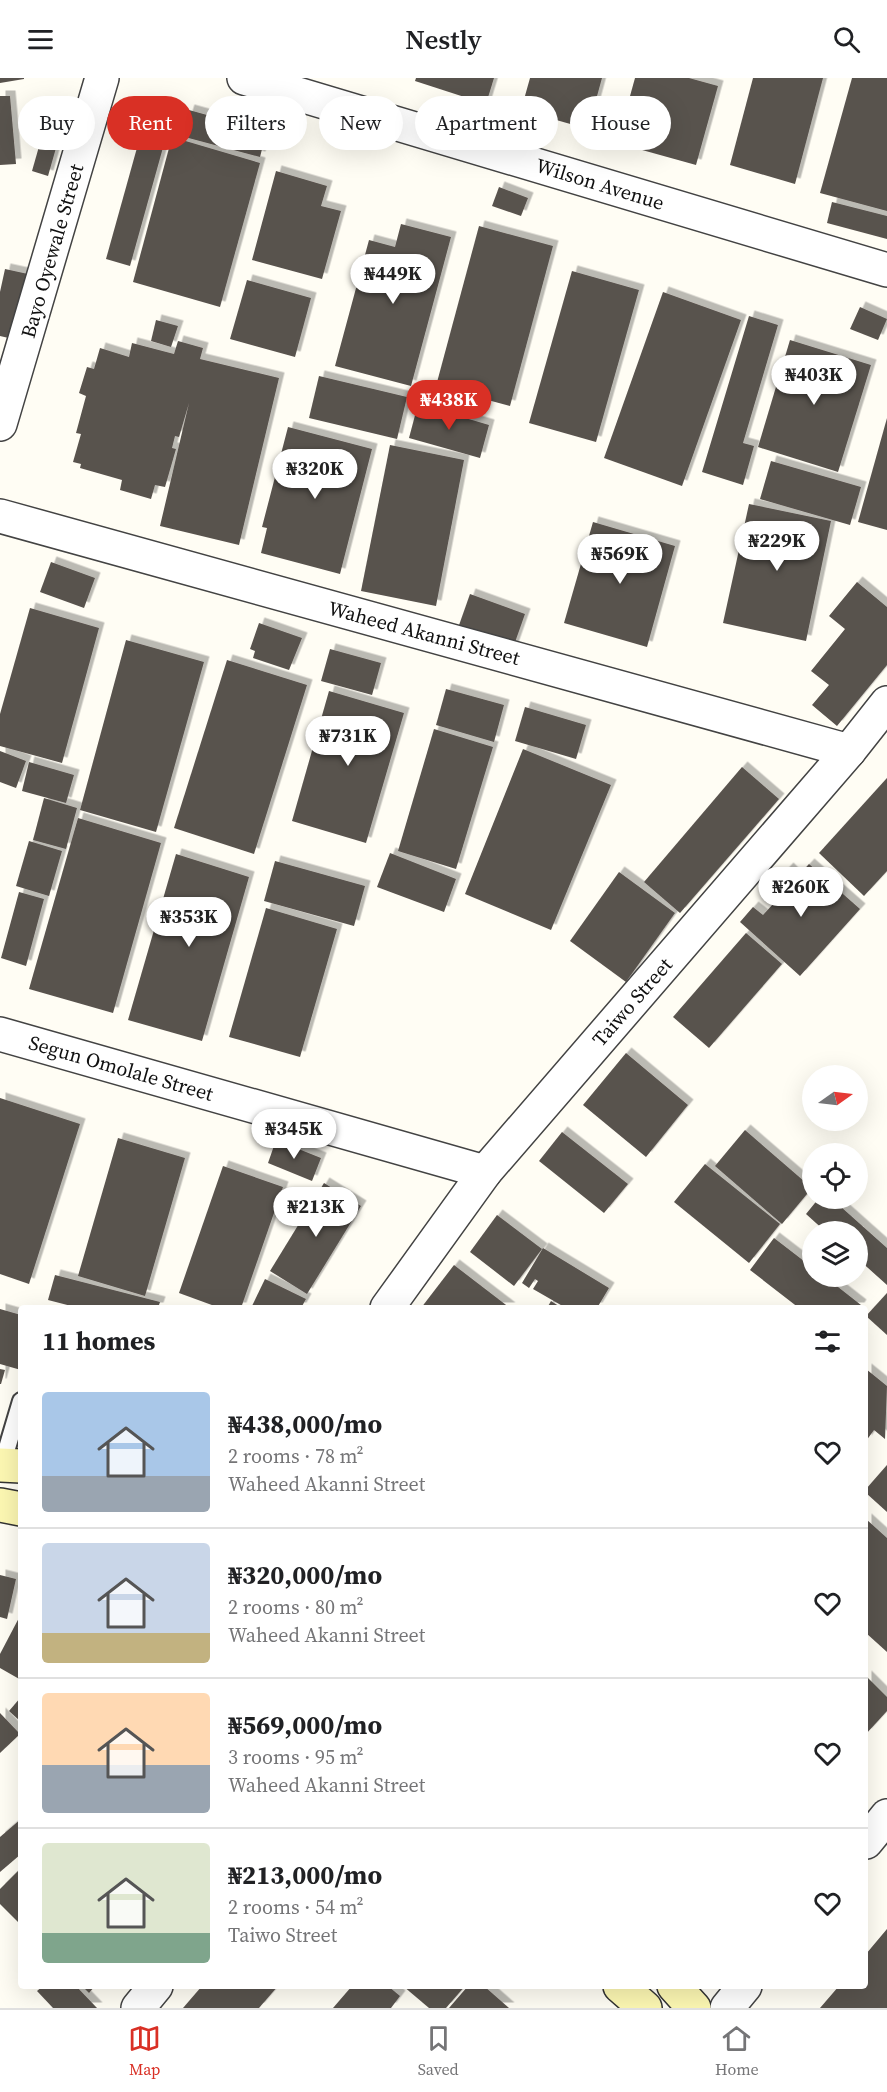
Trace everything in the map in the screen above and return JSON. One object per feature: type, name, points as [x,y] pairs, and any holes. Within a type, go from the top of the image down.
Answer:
[{"type":"main road","points":[[0,1505],[18,1508]]},
{"type":"main road","points":[[623,1989],[645,2008]]},
{"type":"main road","points":[[677,1989],[694,2008]]},
{"type":"street","name":"Bayo Oyewale Street","points":[[0,424],[102,78]]},
{"type":"street","name":"Wilson Avenue","points":[[244,78],[887,270]]},
{"type":"street","name":"Waheed Akanni Street","points":[[0,516],[849,751]]},
{"type":"street","name":"Taiwo Street","points":[[389,1305],[485,1172],[849,751],[887,703]]},
{"type":"street","name":"Segun Omolale Street","points":[[0,1035],[485,1172]]},
{"type":"street","points":[[868,1840],[887,1816]]},
{"type":"street","points":[[138,2008],[154,1989]]},
{"type":"street","points":[[727,2008],[743,1989]]},
{"type":"lane","points":[[8,1466],[18,1416]]},
{"type":"building","points":[[0,78],[24,78],[24,79],[0,83]]},
{"type":"building","points":[[416,78],[494,78],[488,96],[461,96],[415,81]]},
{"type":"building","points":[[530,78],[602,78],[597,96],[570,96],[570,124],[558,120],[558,96],[525,96]]},
{"type":"building","points":[[635,78],[689,78],[718,86],[696,165],[642,150],[671,150],[671,96],[630,96]]},
{"type":"building","points":[[753,78],[823,78],[795,184],[730,165]]},
{"type":"building","points":[[852,78],[887,78],[887,211],[820,193]]},
{"type":"building","points":[[0,96],[10,96],[16,164],[0,165]]},
{"type":"building","points":[[193,111],[205,114],[205,142],[193,139]]},
{"type":"building","points":[[193,143],[205,147],[205,150],[216,150],[260,163],[220,307],[133,282],[169,150],[193,150]]},
{"type":"building","points":[[38,150],[55,150],[48,176],[32,171]]},
{"type":"building","points":[[136,150],[162,150],[130,266],[106,259]]},
{"type":"building","points":[[234,150],[262,150],[260,157]]},
{"type":"building","points":[[276,171],[327,186],[321,206],[341,211],[322,279],[252,260]]},
{"type":"building","points":[[499,187],[528,198],[521,216],[492,206]]},
{"type":"building","points":[[832,202],[887,216],[887,239],[827,223]]},
{"type":"building","points":[[401,224],[451,237],[411,386],[335,366],[369,240],[395,247]]},
{"type":"building","points":[[479,226],[553,246],[510,406],[436,386]]},
{"type":"building","points":[[5,269],[28,274],[13,339],[0,336],[0,292]]},
{"type":"building","points":[[572,271],[639,290],[596,442],[529,423]]},
{"type":"building","points":[[247,280],[311,298],[295,357],[230,339]]},
{"type":"building","points":[[663,292],[741,320],[682,486],[604,458]]},
{"type":"building","points":[[860,307],[887,319],[878,340],[850,329]]},
{"type":"building","points":[[749,316],[778,325],[743,443],[754,446],[743,485],[702,472]]},
{"type":"building","points":[[156,320],[178,326],[171,347],[151,341]]},
{"type":"building","points":[[790,340],[871,365],[838,472],[758,447]]},
{"type":"building","points":[[178,341],[203,348],[200,359],[279,378],[239,545],[160,526],[189,403],[179,437],[175,436],[172,448],[176,449],[165,487],[155,485],[151,499],[120,490],[122,480],[80,468],[81,464],[73,462],[81,434],[76,433],[86,396],[79,393],[87,367],[94,369],[100,348],[129,357],[132,343],[174,354]]},
{"type":"building","points":[[319,376],[407,397],[397,439],[309,418]]},
{"type":"building","points":[[418,404],[489,425],[480,458],[409,438]]},
{"type":"building","points":[[887,418],[887,530],[858,522]]},
{"type":"building","points":[[288,427],[372,449],[340,574],[261,553],[267,528],[262,527]]},
{"type":"building","points":[[390,445],[464,460],[436,606],[361,591]]},
{"type":"building","points":[[771,461],[861,487],[850,525],[760,499]]},
{"type":"building","points":[[749,504],[831,521],[806,641],[723,623]]},
{"type":"building","points":[[593,522],[675,546],[647,647],[564,623]]},
{"type":"building","points":[[51,562],[95,578],[84,608],[40,592]]},
{"type":"building","points":[[857,582],[887,607],[887,665],[837,726],[812,705],[829,685],[811,671],[845,629],[829,616]]},
{"type":"building","points":[[470,594],[525,614],[513,648],[458,628]]},
{"type":"building","points":[[30,608],[99,628],[62,763],[0,746],[0,714]]},
{"type":"building","points":[[259,623],[302,638],[289,670],[253,658],[255,651],[250,649]]},
{"type":"building","points":[[126,640],[204,662],[156,832],[80,810]]},
{"type":"building","points":[[330,649],[381,663],[372,695],[321,681]]},
{"type":"building","points":[[227,660],[307,685],[254,854],[174,828]]},
{"type":"building","points":[[446,689],[504,705],[494,742],[436,725]]},
{"type":"building","points":[[329,691],[404,713],[366,843],[292,821]]},
{"type":"building","points":[[525,707],[586,725],[576,759],[515,741]]},
{"type":"building","points":[[434,729],[493,747],[456,869],[398,851]]},
{"type":"building","points":[[523,749],[611,785],[551,930],[465,894]]},
{"type":"building","points":[[0,751],[26,761],[16,788],[0,782]]},
{"type":"building","points":[[29,762],[74,775],[66,803],[22,791]]},
{"type":"building","points":[[742,767],[779,799],[680,913],[644,882]]},
{"type":"building","points":[[887,778],[887,871],[864,896],[819,853]]},
{"type":"building","points":[[44,798],[77,808],[66,849],[33,840]]},
{"type":"building","points":[[78,818],[161,843],[113,1013],[29,989]]},
{"type":"building","points":[[29,841],[62,851],[49,896],[16,886]]},
{"type":"building","points":[[390,853],[456,879],[444,912],[377,887]]},
{"type":"building","points":[[176,854],[249,877],[202,1041],[128,1020]]},
{"type":"building","points":[[275,861],[365,886],[354,926],[264,901]]},
{"type":"building","points":[[809,864],[860,909],[800,976],[740,922],[753,907],[763,915],[775,902],[765,893],[788,868],[797,877]]},
{"type":"building","points":[[619,872],[675,913],[626,982],[570,941]]},
{"type":"building","points":[[19,892],[44,899],[26,966],[1,958]]},
{"type":"building","points":[[266,908],[337,929],[300,1057],[229,1037]]},
{"type":"building","points":[[746,933],[782,964],[709,1048],[673,1017]]},
{"type":"building","points":[[626,1053],[688,1105],[646,1157],[583,1105]]},
{"type":"building","points":[[0,1098],[80,1124],[29,1284],[0,1274]]},
{"type":"building","points":[[745,1130],[802,1179],[802,1200],[782,1224],[715,1166]]},
{"type":"building","points":[[562,1132],[628,1184],[604,1213],[539,1161]]},
{"type":"building","points":[[118,1138],[185,1158],[145,1296],[78,1276]]},
{"type":"building","points":[[276,1140],[321,1158],[312,1181],[268,1163]]},
{"type":"building","points":[[705,1164],[780,1224],[749,1263],[674,1202]]},
{"type":"building","points":[[223,1166],[283,1187],[242,1305],[212,1305],[179,1293]]},
{"type":"building","points":[[324,1183],[361,1206],[307,1294],[270,1271]]},
{"type":"building","points":[[810,1209],[843,1209],[857,1221],[814,1221],[806,1214]]},
{"type":"building","points":[[497,1215],[542,1249],[514,1286],[470,1252]]},
{"type":"building","points":[[868,1231],[887,1248],[887,1285],[868,1268]]},
{"type":"building","points":[[774,1238],[802,1260],[802,1287],[838,1287],[861,1305],[795,1305],[750,1270]]},
{"type":"building","points":[[543,1248],[609,1288],[599,1305],[561,1305],[533,1289],[538,1281],[535,1279],[529,1288],[522,1283]]},
{"type":"building","points":[[454,1265],[506,1305],[423,1305]]},
{"type":"building","points":[[55,1275],[160,1302],[159,1305],[67,1305],[48,1300]]},
{"type":"building","points":[[265,1279],[306,1299],[303,1305],[252,1305]]},
{"type":"building","points":[[887,1293],[887,1335],[868,1318],[868,1314]]},
{"type":"building","points":[[0,1309],[18,1314],[18,1369],[0,1364]]},
{"type":"building","points":[[0,1369],[5,1370],[1,1384],[0,1384]]},
{"type":"building","points":[[868,1371],[887,1386],[885,1439],[874,1430],[868,1438]]},
{"type":"building","points":[[887,1465],[887,1512],[868,1495],[868,1487]]},
{"type":"building","points":[[868,1521],[887,1538],[887,1652],[868,1635]]},
{"type":"building","points":[[0,1575],[16,1579],[7,1619],[0,1617]]},
{"type":"building","points":[[18,1620],[18,1678],[0,1668],[0,1654]]},
{"type":"building","points":[[868,1678],[887,1697],[887,1711],[868,1732]]},
{"type":"building","points":[[18,1700],[18,1719],[9,1711]]},
{"type":"building","points":[[0,1713],[18,1732],[18,1736],[0,1753]]},
{"type":"building","points":[[18,1822],[18,1857],[0,1872],[0,1837]]},
{"type":"building","points":[[18,1871],[18,1922],[0,1904],[0,1889]]},
{"type":"building","points":[[887,1929],[887,2008],[820,2008],[836,1989],[868,1989],[868,1952]]},
{"type":"building","points":[[39,1989],[79,1989],[97,2008],[53,2008],[37,1991]]},
{"type":"building","points":[[199,1989],[275,1989],[259,2008],[183,2008]]},
{"type":"building","points":[[349,1989],[392,1989],[400,1996],[391,2008],[333,2008]]},
{"type":"building","points":[[407,1989],[462,1989],[446,2008],[429,2008]]},
{"type":"building","points":[[465,1989],[487,1989],[509,2008],[449,2008]]}]
